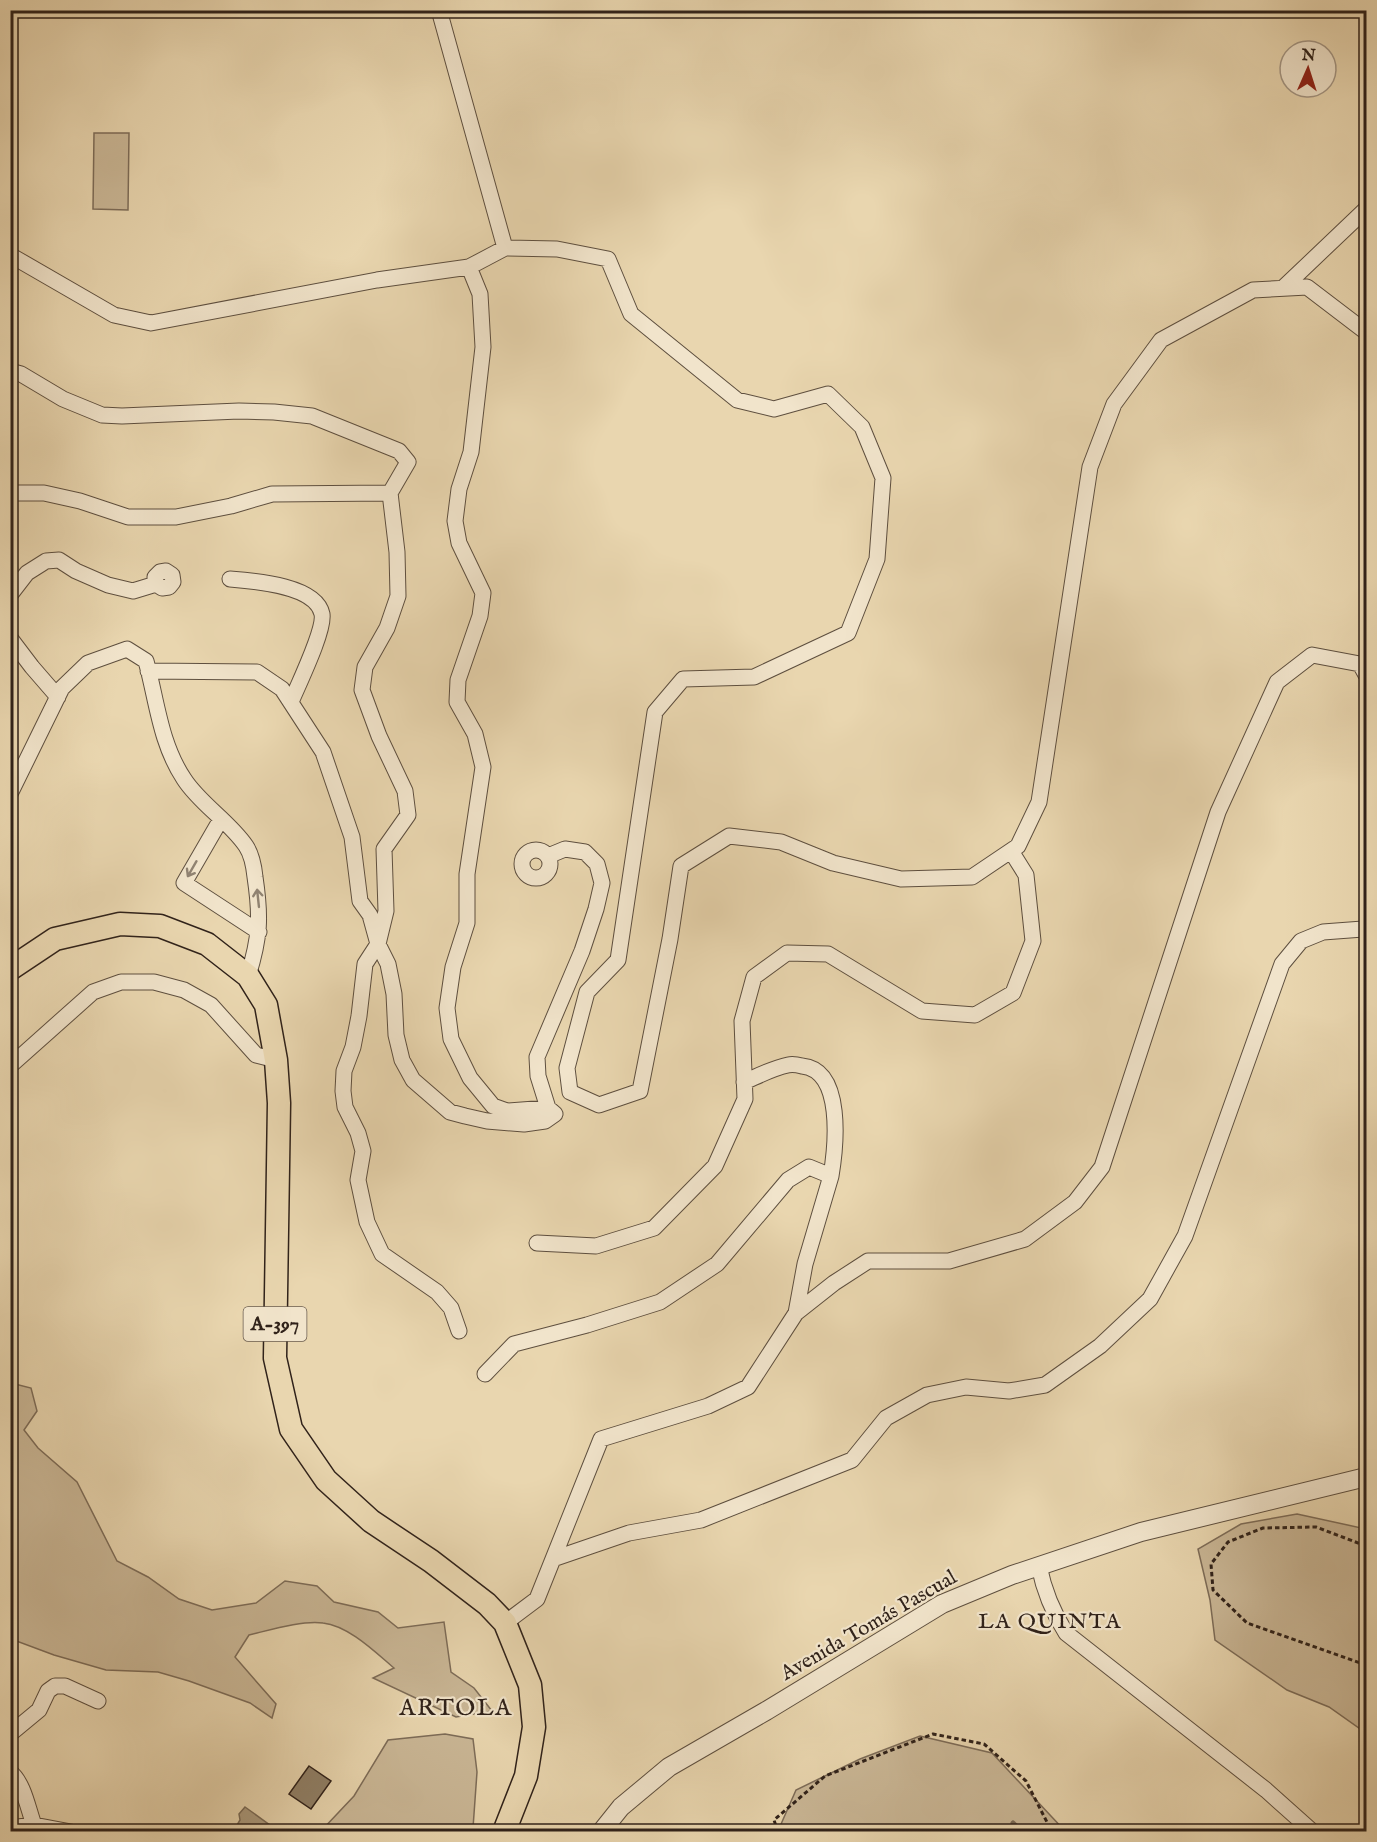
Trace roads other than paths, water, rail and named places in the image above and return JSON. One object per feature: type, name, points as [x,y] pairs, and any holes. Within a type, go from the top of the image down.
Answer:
[{"type":"main road","name":"A-397","points":[[10,969],[55,939],[120,924],[160,926],[207,944],[248,976],[266,1005],[276,1060],[279,1102],[275,1358],[291,1429],[326,1480],[371,1521],[440,1568],[487,1604],[505,1623],[530,1685],[534,1727],[526,1776],[504,1832]]},
{"type":"street","points":[[439,10],[505,248]]},
{"type":"street","points":[[1283,288],[1366,209]]},
{"type":"street","points":[[10,255],[114,315],[151,323],[377,280],[469,267],[505,248],[557,249],[608,259],[631,314],[737,400],[774,409],[828,394],[862,427],[882,478],[876,559],[848,633],[754,677],[683,679],[656,712],[618,960],[587,992],[567,1068],[570,1092],[599,1105],[640,1091],[670,939],[681,866],[729,836],[781,842],[833,863],[901,879],[972,877],[1018,846],[1039,802],[1090,467],[1114,404],[1161,340],[1253,290],[1307,287],[1366,332]]},
{"type":"street","points":[[469,267],[480,294],[483,347],[471,452],[459,489],[455,520],[459,543],[483,593],[480,616],[458,680],[458,702],[475,734],[483,767],[467,874],[467,923],[453,967],[447,1008],[452,1040],[470,1078],[493,1106],[507,1111],[548,1108]]},
{"type":"street","points":[[10,371],[21,374],[63,399],[102,415],[239,411],[312,416],[399,451],[408,462],[390,493],[397,552],[398,596],[387,628],[365,667],[362,690],[379,736],[405,791],[408,815],[384,849],[386,911],[378,944],[365,964],[357,1026],[353,1047],[344,1071],[343,1090],[345,1107],[358,1133],[363,1151],[358,1180],[360,1193],[367,1222],[382,1254],[437,1292],[451,1308],[459,1331]]},
{"type":"street","points":[[10,493],[44,493],[80,501],[128,517],[176,517],[272,495],[390,493]]},
{"type":"street","points":[[10,595],[27,573],[46,561],[53,560],[59,560],[76,572],[108,585],[133,591],[156,584]]},
{"type":"street","points":[[230,579],[260,582],[296,590],[316,602],[322,615],[315,647],[291,702]]},
{"type":"street","points":[[10,638],[58,697]]},
{"type":"street","points":[[10,794],[62,688],[88,663],[127,649],[146,661],[166,747],[184,780],[247,847],[253,863],[258,898],[259,932],[248,976]]},
{"type":"street","points":[[505,1623],[537,1599],[601,1439],[708,1406],[748,1387],[796,1313],[834,1283],[868,1261],[949,1262],[1024,1239],[1075,1202],[1102,1167],[1218,812],[1277,682],[1312,656],[1360,664],[1366,675]]},
{"type":"street","points":[[148,670],[257,672],[282,689],[291,702],[323,752],[352,837],[360,901],[370,915],[378,944],[388,964],[394,994],[396,1035],[402,1060],[413,1080],[450,1112],[487,1121],[524,1124],[545,1121],[555,1114],[548,1108],[538,1076],[537,1057],[582,951],[602,883],[597,864],[585,852],[565,849],[548,856]]},
{"type":"street","points":[[221,819],[184,884],[259,932]]},
{"type":"street","points":[[537,1243],[596,1246],[654,1228],[715,1166],[745,1099],[742,1021],[753,977],[788,953],[828,954],[922,1011],[975,1015],[1013,993],[1033,940],[1026,875],[1011,851]]},
{"type":"street","points":[[553,1558],[629,1533],[701,1520],[852,1460],[886,1418],[927,1395],[966,1387],[1009,1391],[1045,1384],[1100,1346],[1150,1299],[1185,1236],[1282,964],[1301,941],[1323,932],[1363,929],[1366,931]]},
{"type":"street","points":[[10,1066],[93,992],[122,982],[154,982],[184,990],[211,1005],[256,1055],[276,1060]]},
{"type":"street","points":[[744,1082],[790,1064],[812,1067],[825,1077],[832,1098],[835,1149],[831,1176],[805,1264],[796,1313]]},
{"type":"street","points":[[485,1374],[514,1344],[587,1325],[660,1302],[717,1264],[788,1180],[808,1167],[831,1176]]},
{"type":"street","name":"Avenida Tomás Pascual","points":[[601,1832],[621,1807],[669,1767],[942,1604],[1012,1575],[1141,1532],[1366,1477]]},
{"type":"street","points":[[1039,1566],[1044,1590],[1054,1614],[1066,1633],[1266,1790],[1313,1832]]},
{"type":"street","points":[[10,1734],[39,1710],[48,1691],[55,1686],[65,1686],[98,1701]]},
{"type":"street","points":[[10,1773],[15,1776],[24,1794],[34,1825]]},
{"type":"street","points":[[10,1828],[34,1825],[71,1832]]},
{"type":"waterway","points":[[1013,1823],[1022,1832]]},
{"type":"district","name":"LA QUINTA","points":[[1050,1622]]},
{"type":"district","name":"ARTOLA","points":[[456,1708]]}]
